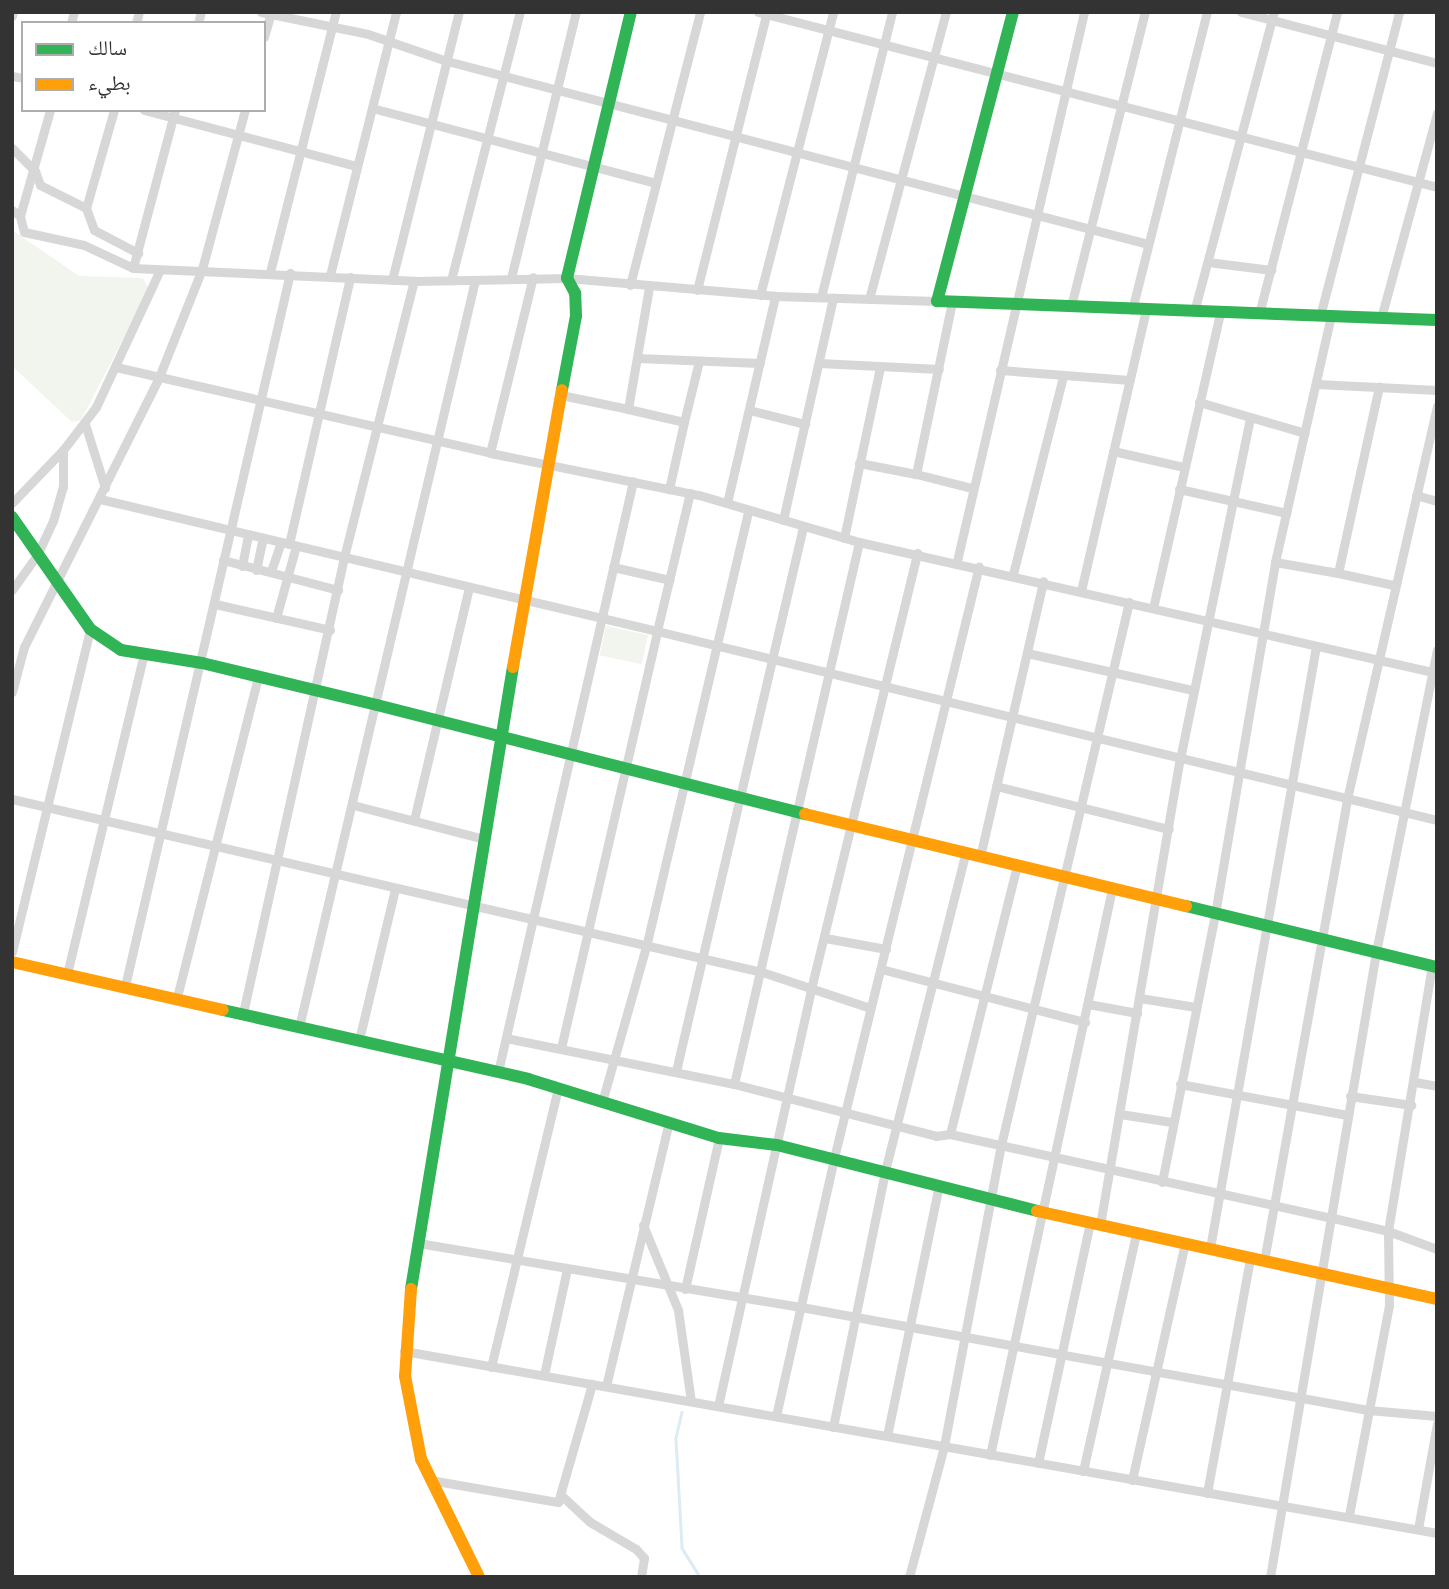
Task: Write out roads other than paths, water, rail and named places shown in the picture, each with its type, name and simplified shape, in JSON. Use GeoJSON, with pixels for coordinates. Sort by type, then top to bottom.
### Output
{"type":"FeatureCollection","features":[{"type":"Feature","properties":{"kind":"street"},"geometry":{"type":"LineString","coordinates":[[270,272],[336,12]]}},
{"type":"Feature","properties":{"kind":"street"},"geometry":{"type":"LineString","coordinates":[[330,275],[396,12]]}},
{"type":"Feature","properties":{"kind":"street"},"geometry":{"type":"LineString","coordinates":[[392,280],[459,12]]}},
{"type":"Feature","properties":{"kind":"street"},"geometry":{"type":"LineString","coordinates":[[451,280],[520,12]]}},
{"type":"Feature","properties":{"kind":"street"},"geometry":{"type":"LineString","coordinates":[[511,278],[576,12]]}},
{"type":"Feature","properties":{"kind":"street"},"geometry":{"type":"LineString","coordinates":[[479,1577],[428,1479],[416,1441],[404,1352],[418,1243],[484,839],[504,736],[547,464],[576,316],[575,293],[567,278],[607,101],[631,12]]}},
{"type":"Feature","properties":{"kind":"street"},"geometry":{"type":"LineString","coordinates":[[631,285],[700,12]]}},
{"type":"Feature","properties":{"kind":"street"},"geometry":{"type":"LineString","coordinates":[[760,295],[795,149],[833,12]]}},
{"type":"Feature","properties":{"kind":"street"},"geometry":{"type":"LineString","coordinates":[[821,297],[850,165],[892,12]]}},
{"type":"Feature","properties":{"kind":"street"},"geometry":{"type":"LineString","coordinates":[[869,299],[946,12]]}},
{"type":"Feature","properties":{"kind":"street"},"geometry":{"type":"LineString","coordinates":[[937,300],[1013,12]]}},
{"type":"Feature","properties":{"kind":"street"},"geometry":{"type":"LineString","coordinates":[[957,561],[1014,304],[1084,12]]}},
{"type":"Feature","properties":{"kind":"street"},"geometry":{"type":"LineString","coordinates":[[1070,306],[1087,229],[1145,12]]}},
{"type":"Feature","properties":{"kind":"street"},"geometry":{"type":"LineString","coordinates":[[1132,310],[1207,12]]}},
{"type":"Feature","properties":{"kind":"street"},"geometry":{"type":"LineString","coordinates":[[1241,12],[1273,16],[1331,35],[1437,63]]}},
{"type":"Feature","properties":{"kind":"street"},"geometry":{"type":"LineString","coordinates":[[1259,314],[1337,12]]}},
{"type":"Feature","properties":{"kind":"street"},"geometry":{"type":"LineString","coordinates":[[1162,1182],[1171,1122],[1214,914],[1275,562],[1317,384],[1326,316],[1359,166],[1399,12]]}},
{"type":"Feature","properties":{"kind":"street"},"geometry":{"type":"LineString","coordinates":[[267,13],[331,29],[368,34],[388,44],[447,61],[795,149],[1148,244]]}},
{"type":"Feature","properties":{"kind":"street"},"geometry":{"type":"LineString","coordinates":[[697,289],[764,13],[1241,140],[1359,166],[1437,187]]}},
{"type":"Feature","properties":{"kind":"street"},"geometry":{"type":"LineString","coordinates":[[1194,312],[1273,16]]}},
{"type":"Feature","properties":{"kind":"street"},"geometry":{"type":"LineString","coordinates":[[372,108],[655,183]]}},
{"type":"Feature","properties":{"kind":"street"},"geometry":{"type":"LineString","coordinates":[[50,112],[35,171],[16,213],[24,232],[84,245],[133,268],[159,272],[270,272],[414,281],[567,278],[775,296],[1437,320]]}},
{"type":"Feature","properties":{"kind":"street"},"geometry":{"type":"LineString","coordinates":[[113,112],[86,208],[94,230],[138,253]]}},
{"type":"Feature","properties":{"kind":"street"},"geometry":{"type":"LineString","coordinates":[[12,692],[24,647],[159,377],[202,270],[244,112]]}},
{"type":"Feature","properties":{"kind":"street"},"geometry":{"type":"LineString","coordinates":[[1381,318],[1437,113]]}},
{"type":"Feature","properties":{"kind":"street"},"geometry":{"type":"LineString","coordinates":[[133,268],[174,114],[238,135],[356,166]]}},
{"type":"Feature","properties":{"kind":"street"},"geometry":{"type":"LineString","coordinates":[[12,148],[35,171],[40,185],[86,208]]}},
{"type":"Feature","properties":{"kind":"street"},"geometry":{"type":"LineString","coordinates":[[1208,262],[1271,270]]}},
{"type":"Feature","properties":{"kind":"street"},"geometry":{"type":"LineString","coordinates":[[12,503],[85,424],[116,367],[159,272]]}},
{"type":"Feature","properties":{"kind":"street"},"geometry":{"type":"LineString","coordinates":[[125,986],[202,663],[223,561],[264,401],[290,273]]}},
{"type":"Feature","properties":{"kind":"street"},"geometry":{"type":"LineString","coordinates":[[276,618],[288,576],[289,544],[350,277]]}},
{"type":"Feature","properties":{"kind":"street"},"geometry":{"type":"LineString","coordinates":[[490,453],[533,277]]}},
{"type":"Feature","properties":{"kind":"street"},"geometry":{"type":"LineString","coordinates":[[243,1013],[345,557],[414,281]]}},
{"type":"Feature","properties":{"kind":"street"},"geometry":{"type":"LineString","coordinates":[[299,1027],[475,281]]}},
{"type":"Feature","properties":{"kind":"street"},"geometry":{"type":"LineString","coordinates":[[628,409],[649,287]]}},
{"type":"Feature","properties":{"kind":"street"},"geometry":{"type":"LineString","coordinates":[[727,503],[775,296]]}},
{"type":"Feature","properties":{"kind":"street"},"geometry":{"type":"LineString","coordinates":[[783,520],[834,298]]}},
{"type":"Feature","properties":{"kind":"street"},"geometry":{"type":"LineString","coordinates":[[916,474],[952,302]]}},
{"type":"Feature","properties":{"kind":"street"},"geometry":{"type":"LineString","coordinates":[[1080,591],[1146,310]]}},
{"type":"Feature","properties":{"kind":"street"},"geometry":{"type":"LineString","coordinates":[[1153,608],[1220,312]]}},
{"type":"Feature","properties":{"kind":"street"},"geometry":{"type":"LineString","coordinates":[[637,358],[760,363]]}},
{"type":"Feature","properties":{"kind":"street"},"geometry":{"type":"LineString","coordinates":[[669,489],[699,360]]}},
{"type":"Feature","properties":{"kind":"street"},"geometry":{"type":"LineString","coordinates":[[819,363],[939,369]]}},
{"type":"Feature","properties":{"kind":"street"},"geometry":{"type":"LineString","coordinates":[[116,367],[377,429],[690,493],[859,542],[979,566],[1434,673]]}},
{"type":"Feature","properties":{"kind":"street"},"geometry":{"type":"LineString","coordinates":[[844,538],[880,367]]}},
{"type":"Feature","properties":{"kind":"street"},"geometry":{"type":"LineString","coordinates":[[999,370],[1130,380]]}},
{"type":"Feature","properties":{"kind":"street"},"geometry":{"type":"LineString","coordinates":[[1013,574],[1063,376]]}},
{"type":"Feature","properties":{"kind":"street"},"geometry":{"type":"LineString","coordinates":[[1317,384],[1437,390]]}},
{"type":"Feature","properties":{"kind":"street"},"geometry":{"type":"LineString","coordinates":[[1338,573],[1379,386]]}},
{"type":"Feature","properties":{"kind":"street"},"geometry":{"type":"LineString","coordinates":[[561,395],[684,422]]}},
{"type":"Feature","properties":{"kind":"street"},"geometry":{"type":"LineString","coordinates":[[1199,402],[1305,433]]}},
{"type":"Feature","properties":{"kind":"street"},"geometry":{"type":"LineString","coordinates":[[1264,1261],[1347,799],[1376,659],[1437,406]]}},
{"type":"Feature","properties":{"kind":"street"},"geometry":{"type":"LineString","coordinates":[[749,410],[805,424]]}},
{"type":"Feature","properties":{"kind":"street"},"geometry":{"type":"LineString","coordinates":[[1038,1463],[1060,1354],[1111,1171],[1159,901],[1180,759],[1206,621],[1250,417]]}},
{"type":"Feature","properties":{"kind":"street"},"geometry":{"type":"LineString","coordinates":[[85,424],[105,488]]}},
{"type":"Feature","properties":{"kind":"street"},"geometry":{"type":"LineString","coordinates":[[12,589],[37,555],[63,487],[63,450]]}},
{"type":"Feature","properties":{"kind":"street"},"geometry":{"type":"LineString","coordinates":[[1113,452],[1184,467]]}},
{"type":"Feature","properties":{"kind":"street"},"geometry":{"type":"LineString","coordinates":[[859,463],[972,488]]}},
{"type":"Feature","properties":{"kind":"street"},"geometry":{"type":"LineString","coordinates":[[498,1072],[633,481]]}},
{"type":"Feature","properties":{"kind":"street"},"geometry":{"type":"LineString","coordinates":[[1179,489],[1286,513]]}},
{"type":"Feature","properties":{"kind":"street"},"geometry":{"type":"LineString","coordinates":[[561,1048],[591,933],[690,493]]}},
{"type":"Feature","properties":{"kind":"street"},"geometry":{"type":"LineString","coordinates":[[1416,495],[1437,501]]}},
{"type":"Feature","properties":{"kind":"street"},"geometry":{"type":"LineString","coordinates":[[100,499],[1437,820]]}},
{"type":"Feature","properties":{"kind":"street"},"geometry":{"type":"LineString","coordinates":[[602,1102],[646,947],[748,511]]}},
{"type":"Feature","properties":{"kind":"street"},"geometry":{"type":"LineString","coordinates":[[12,517],[90,629],[111,647],[143,657],[202,663],[315,690],[504,736],[569,757],[1435,967],[1388,1231],[1391,1289],[1349,1515]]}},
{"type":"Feature","properties":{"kind":"street"},"geometry":{"type":"LineString","coordinates":[[676,1071],[803,527]]}},
{"type":"Feature","properties":{"kind":"street"},"geometry":{"type":"LineString","coordinates":[[242,566],[248,535]]}},
{"type":"Feature","properties":{"kind":"street"},"geometry":{"type":"LineString","coordinates":[[256,570],[263,538]]}},
{"type":"Feature","properties":{"kind":"street"},"geometry":{"type":"LineString","coordinates":[[734,1084],[762,972],[859,542]]}},
{"type":"Feature","properties":{"kind":"street"},"geometry":{"type":"LineString","coordinates":[[271,571],[289,544]]}},
{"type":"Feature","properties":{"kind":"street"},"geometry":{"type":"LineString","coordinates":[[718,1406],[811,989],[917,553]]}},
{"type":"Feature","properties":{"kind":"street"},"geometry":{"type":"LineString","coordinates":[[223,561],[338,590]]}},
{"type":"Feature","properties":{"kind":"street"},"geometry":{"type":"LineString","coordinates":[[1275,562],[1393,585]]}},
{"type":"Feature","properties":{"kind":"street"},"geometry":{"type":"LineString","coordinates":[[776,1416],[834,1158],[979,566]]}},
{"type":"Feature","properties":{"kind":"street"},"geometry":{"type":"LineString","coordinates":[[613,567],[670,580]]}},
{"type":"Feature","properties":{"kind":"street"},"geometry":{"type":"LineString","coordinates":[[980,858],[1044,581]]}},
{"type":"Feature","properties":{"kind":"street"},"geometry":{"type":"LineString","coordinates":[[414,820],[468,588]]}},
{"type":"Feature","properties":{"kind":"street"},"geometry":{"type":"LineString","coordinates":[[909,1577],[944,1447],[1001,1146],[1129,602]]}},
{"type":"Feature","properties":{"kind":"street"},"geometry":{"type":"LineString","coordinates":[[215,604],[330,630]]}},
{"type":"Feature","properties":{"kind":"street"},"geometry":{"type":"LineString","coordinates":[[12,952],[90,629]]}},
{"type":"Feature","properties":{"kind":"street"},"geometry":{"type":"LineString","coordinates":[[1210,1248],[1316,646]]}},
{"type":"Feature","properties":{"kind":"street"},"geometry":{"type":"LineString","coordinates":[[1270,1577],[1350,1096],[1437,650]]}},
{"type":"Feature","properties":{"kind":"street"},"geometry":{"type":"LineString","coordinates":[[1027,653],[1193,690]]}},
{"type":"Feature","properties":{"kind":"street"},"geometry":{"type":"LineString","coordinates":[[67,974],[143,657]]}},
{"type":"Feature","properties":{"kind":"street"},"geometry":{"type":"LineString","coordinates":[[177,997],[218,846],[258,677]]}},
{"type":"Feature","properties":{"kind":"street"},"geometry":{"type":"LineString","coordinates":[[996,786],[1169,829]]}},
{"type":"Feature","properties":{"kind":"street"},"geometry":{"type":"LineString","coordinates":[[12,799],[395,889],[475,903],[646,947],[762,972],[870,1008]]}},
{"type":"Feature","properties":{"kind":"street"},"geometry":{"type":"LineString","coordinates":[[353,805],[484,839]]}},
{"type":"Feature","properties":{"kind":"street"},"geometry":{"type":"LineString","coordinates":[[833,1427],[885,1171],[965,854]]}},
{"type":"Feature","properties":{"kind":"street"},"geometry":{"type":"LineString","coordinates":[[950,1134],[1017,866]]}},
{"type":"Feature","properties":{"kind":"street"},"geometry":{"type":"LineString","coordinates":[[359,1040],[395,889]]}},
{"type":"Feature","properties":{"kind":"street"},"geometry":{"type":"LineString","coordinates":[[990,1455],[1112,889]]}},
{"type":"Feature","properties":{"kind":"street"},"geometry":{"type":"LineString","coordinates":[[825,938],[886,949]]}},
{"type":"Feature","properties":{"kind":"street"},"geometry":{"type":"LineString","coordinates":[[12,962],[177,997],[498,1072],[558,1088],[668,1125],[719,1138],[777,1145],[885,1171],[938,1189],[1437,1299]]}},
{"type":"Feature","properties":{"kind":"street"},"geometry":{"type":"LineString","coordinates":[[881,969],[1032,1011],[1084,1022]]}},
{"type":"Feature","properties":{"kind":"street"},"geometry":{"type":"LineString","coordinates":[[1140,998],[1195,1007]]}},
{"type":"Feature","properties":{"kind":"street"},"geometry":{"type":"LineString","coordinates":[[1088,1004],[1137,1013]]}},
{"type":"Feature","properties":{"kind":"street"},"geometry":{"type":"LineString","coordinates":[[506,1038],[734,1084],[936,1136],[950,1134],[1329,1217],[1388,1231],[1437,1249]]}},
{"type":"Feature","properties":{"kind":"street"},"geometry":{"type":"LineString","coordinates":[[1415,1082],[1437,1086]]}},
{"type":"Feature","properties":{"kind":"street"},"geometry":{"type":"LineString","coordinates":[[1180,1084],[1347,1115]]}},
{"type":"Feature","properties":{"kind":"street"},"geometry":{"type":"LineString","coordinates":[[491,1367],[519,1261],[543,1138],[558,1088]]}},
{"type":"Feature","properties":{"kind":"street"},"geometry":{"type":"LineString","coordinates":[[1350,1096],[1411,1105]]}},
{"type":"Feature","properties":{"kind":"street"},"geometry":{"type":"LineString","coordinates":[[1120,1114],[1171,1122]]}},
{"type":"Feature","properties":{"kind":"street"},"geometry":{"type":"LineString","coordinates":[[606,1386],[629,1280],[668,1125]]}},
{"type":"Feature","properties":{"kind":"street"},"geometry":{"type":"LineString","coordinates":[[685,1289],[719,1138]]}},
{"type":"Feature","properties":{"kind":"street"},"geometry":{"type":"LineString","coordinates":[[887,1436],[938,1189]]}},
{"type":"Feature","properties":{"kind":"street"},"geometry":{"type":"LineString","coordinates":[[643,1225],[671,1287],[684,1334],[691,1401]]}},
{"type":"Feature","properties":{"kind":"street"},"geometry":{"type":"LineString","coordinates":[[1083,1471],[1105,1362],[1136,1233]]}},
{"type":"Feature","properties":{"kind":"street"},"geometry":{"type":"LineString","coordinates":[[418,1243],[742,1300],[801,1307],[855,1319],[1368,1410],[1437,1416]]}},
{"type":"Feature","properties":{"kind":"street"},"geometry":{"type":"LineString","coordinates":[[1132,1480],[1153,1370],[1185,1243]]}},
{"type":"Feature","properties":{"kind":"street"},"geometry":{"type":"LineString","coordinates":[[1207,1493],[1224,1384],[1250,1258]]}},
{"type":"Feature","properties":{"kind":"street"},"geometry":{"type":"LineString","coordinates":[[544,1375],[567,1269]]}},
{"type":"Feature","properties":{"kind":"street"},"geometry":{"type":"LineString","coordinates":[[404,1352],[1281,1507],[1349,1515],[1437,1533]]}},
{"type":"Feature","properties":{"kind":"street"},"geometry":{"type":"LineString","coordinates":[[428,1479],[550,1503],[562,1496],[592,1384]]}},
{"type":"Feature","properties":{"kind":"street"},"geometry":{"type":"LineString","coordinates":[[1418,1529],[1433,1471],[1437,1423]]}},
{"type":"Feature","properties":{"kind":"street"},"geometry":{"type":"LineString","coordinates":[[562,1496],[590,1522],[636,1549],[643,1558],[641,1577]]}},
{"type":"Feature","properties":{"kind":"waterway"},"geometry":{"type":"LineString","coordinates":[[682,1412],[676,1439],[682,1548],[700,1577]]}}]}
